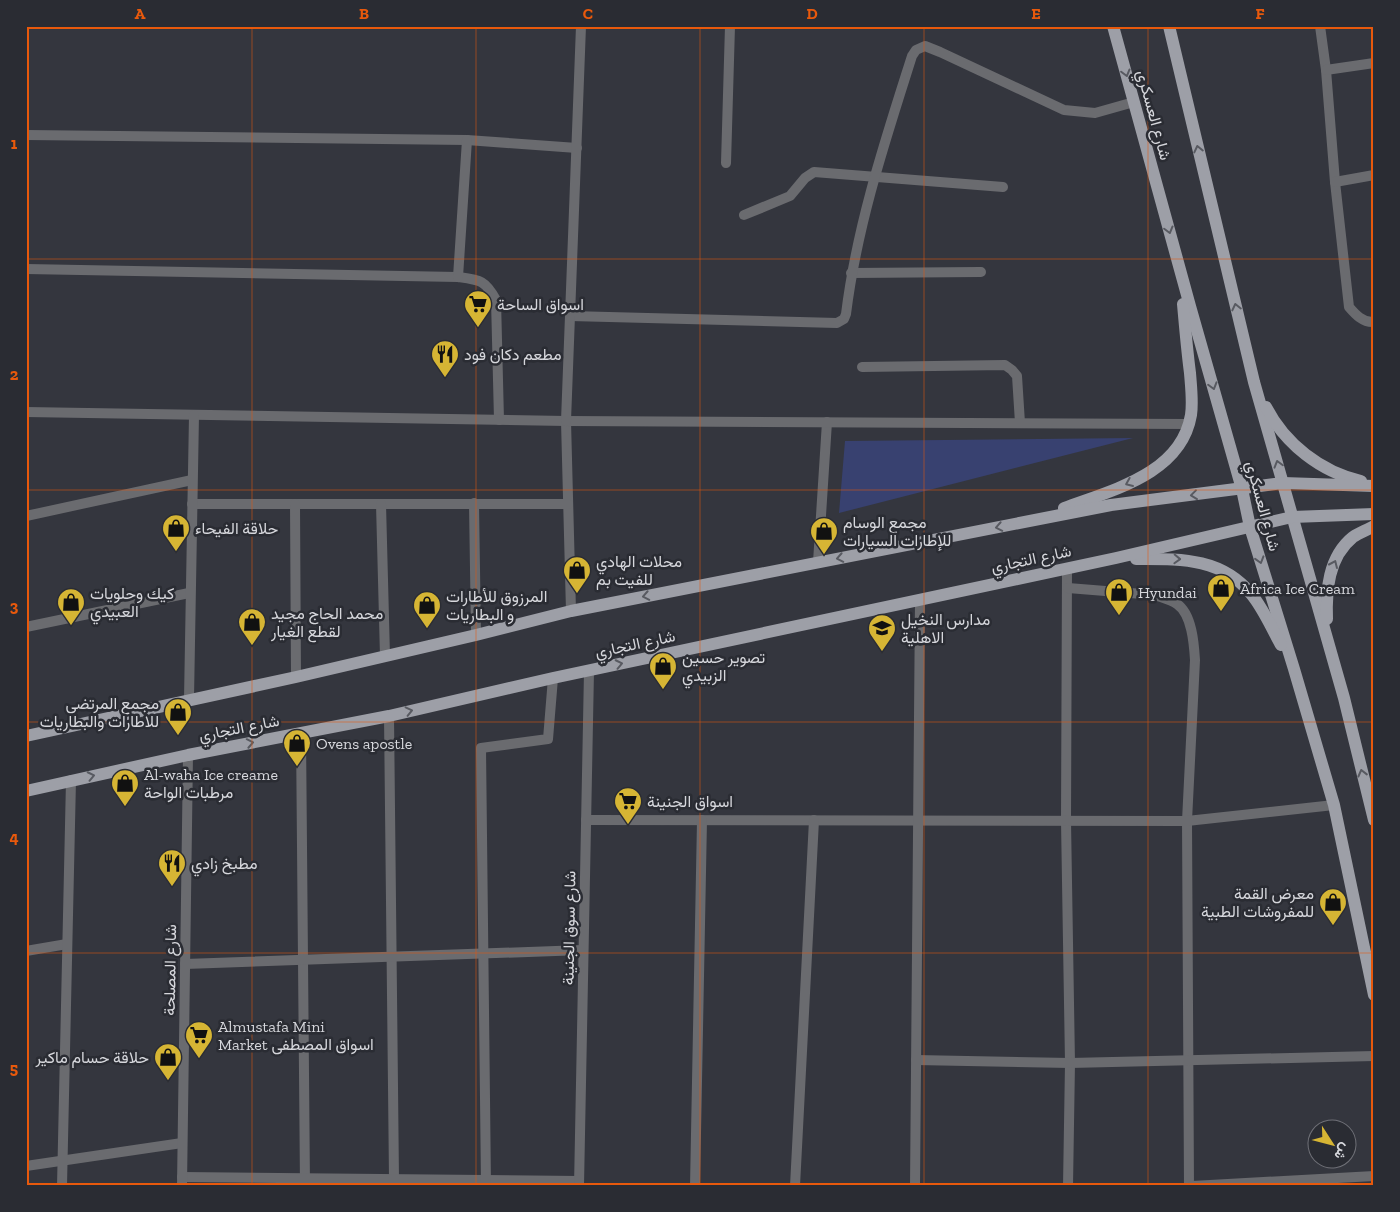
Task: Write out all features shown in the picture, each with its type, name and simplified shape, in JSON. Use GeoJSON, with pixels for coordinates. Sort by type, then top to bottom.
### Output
{"type":"FeatureCollection","features":[{"type":"Feature","properties":{"kind":"main road","name":"شارع العسكري"},"geometry":{"type":"LineString","coordinates":[[1113,26],[1242,489],[1250,527],[1334,806],[1374,995]]}},
{"type":"Feature","properties":{"kind":"main road","name":"شارع العسكري"},"geometry":{"type":"LineString","coordinates":[[1169,26],[1254,382],[1344,698],[1374,820]]}},
{"type":"Feature","properties":{"kind":"main road"},"geometry":{"type":"LineString","coordinates":[[1030,521],[1145,476],[1181,444],[1192,413],[1180,271]]}},
{"type":"Feature","properties":{"kind":"main road"},"geometry":{"type":"LineString","coordinates":[[1254,382],[1270,416],[1284,434],[1305,455],[1338,473],[1374,485]]}},
{"type":"Feature","properties":{"kind":"main road"},"geometry":{"type":"LineString","coordinates":[[26,736],[188,699],[296,677],[571,611],[1111,505],[1283,483],[1374,485]]}},
{"type":"Feature","properties":{"kind":"main road","name":"شارع التجاري"},"geometry":{"type":"LineString","coordinates":[[26,790],[188,755],[389,716],[589,670],[1111,559],[1292,517],[1374,514]]}},
{"type":"Feature","properties":{"kind":"main road"},"geometry":{"type":"LineString","coordinates":[[1344,698],[1327,626],[1326,598],[1331,570],[1339,554],[1353,538],[1374,526]]}},
{"type":"Feature","properties":{"kind":"main road"},"geometry":{"type":"LineString","coordinates":[[1111,559],[1188,560],[1207,564],[1226,573],[1244,586],[1252,595],[1294,669]]}},
{"type":"Feature","properties":{"kind":"street"},"geometry":{"type":"LineString","coordinates":[[571,611],[566,421],[581,26]]}},
{"type":"Feature","properties":{"kind":"street"},"geometry":{"type":"LineString","coordinates":[[726,163],[730,26]]}},
{"type":"Feature","properties":{"kind":"street"},"geometry":{"type":"LineString","coordinates":[[1320,26],[1326,70],[1348,307],[1358,317],[1374,322]]}},
{"type":"Feature","properties":{"kind":"street"},"geometry":{"type":"LineString","coordinates":[[570,316],[837,323],[844,319],[851,272],[873,176],[912,56],[916,50],[925,46],[1064,110],[1096,113],[1134,102]]}},
{"type":"Feature","properties":{"kind":"street"},"geometry":{"type":"LineString","coordinates":[[1326,70],[1374,63]]}},
{"type":"Feature","properties":{"kind":"street"},"geometry":{"type":"LineString","coordinates":[[26,135],[467,140],[577,148]]}},
{"type":"Feature","properties":{"kind":"street"},"geometry":{"type":"LineString","coordinates":[[458,277],[467,140]]}},
{"type":"Feature","properties":{"kind":"street"},"geometry":{"type":"LineString","coordinates":[[744,215],[790,196],[804,178],[814,172],[1003,187]]}},
{"type":"Feature","properties":{"kind":"street"},"geometry":{"type":"LineString","coordinates":[[1335,182],[1374,175]]}},
{"type":"Feature","properties":{"kind":"street"},"geometry":{"type":"LineString","coordinates":[[26,268],[458,277],[480,280],[492,291],[496,300],[499,420]]}},
{"type":"Feature","properties":{"kind":"street"},"geometry":{"type":"LineString","coordinates":[[851,272],[981,272]]}},
{"type":"Feature","properties":{"kind":"street"},"geometry":{"type":"LineString","coordinates":[[862,367],[1005,365],[1017,376],[1020,423]]}},
{"type":"Feature","properties":{"kind":"street"},"geometry":{"type":"LineString","coordinates":[[26,412],[566,421],[1189,424]]}},
{"type":"Feature","properties":{"kind":"street"},"geometry":{"type":"LineString","coordinates":[[188,699],[194,415]]}},
{"type":"Feature","properties":{"kind":"street"},"geometry":{"type":"LineString","coordinates":[[818,562],[827,422]]}},
{"type":"Feature","properties":{"kind":"street"},"geometry":{"type":"LineString","coordinates":[[26,516],[192,480]]}},
{"type":"Feature","properties":{"kind":"street"},"geometry":{"type":"LineString","coordinates":[[474,503],[476,635]]}},
{"type":"Feature","properties":{"kind":"street"},"geometry":{"type":"LineString","coordinates":[[192,504],[568,504]]}},
{"type":"Feature","properties":{"kind":"street"},"geometry":{"type":"LineString","coordinates":[[295,504],[296,677]]}},
{"type":"Feature","properties":{"kind":"street"},"geometry":{"type":"LineString","coordinates":[[382,504],[385,656]]}},
{"type":"Feature","properties":{"kind":"street"},"geometry":{"type":"LineString","coordinates":[[1067,568],[1066,821],[1070,1063],[1068,1186]]}},
{"type":"Feature","properties":{"kind":"street"},"geometry":{"type":"LineString","coordinates":[[1068,588],[1155,595],[1180,605],[1189,622],[1194,641],[1195,660],[1187,821],[1190,1186],[1374,1176]]}},
{"type":"Feature","properties":{"kind":"street"},"geometry":{"type":"LineString","coordinates":[[26,626],[190,593]]}},
{"type":"Feature","properties":{"kind":"street"},"geometry":{"type":"LineString","coordinates":[[915,1186],[920,600]]}},
{"type":"Feature","properties":{"kind":"street","name":"شارع سوق الجنينة"},"geometry":{"type":"LineString","coordinates":[[579,1183],[589,670]]}},
{"type":"Feature","properties":{"kind":"street"},"geometry":{"type":"LineString","coordinates":[[486,1183],[481,748],[548,740],[554,678]]}},
{"type":"Feature","properties":{"kind":"street"},"geometry":{"type":"LineString","coordinates":[[389,716],[394,1179]]}},
{"type":"Feature","properties":{"kind":"street"},"geometry":{"type":"LineString","coordinates":[[301,733],[305,1182]]}},
{"type":"Feature","properties":{"kind":"street","name":"شارع المصلحة"},"geometry":{"type":"LineString","coordinates":[[182,1182],[188,755]]}},
{"type":"Feature","properties":{"kind":"street"},"geometry":{"type":"LineString","coordinates":[[62,1186],[71,780]]}},
{"type":"Feature","properties":{"kind":"street"},"geometry":{"type":"LineString","coordinates":[[586,820],[1187,821],[1334,806]]}},
{"type":"Feature","properties":{"kind":"street"},"geometry":{"type":"LineString","coordinates":[[695,1186],[702,820]]}},
{"type":"Feature","properties":{"kind":"street"},"geometry":{"type":"LineString","coordinates":[[795,1186],[814,820]]}},
{"type":"Feature","properties":{"kind":"street"},"geometry":{"type":"LineString","coordinates":[[26,951],[67,944]]}},
{"type":"Feature","properties":{"kind":"street"},"geometry":{"type":"LineString","coordinates":[[185,964],[303,958],[583,950]]}},
{"type":"Feature","properties":{"kind":"street"},"geometry":{"type":"LineString","coordinates":[[916,1060],[1070,1063],[1374,1056]]}},
{"type":"Feature","properties":{"kind":"street"},"geometry":{"type":"LineString","coordinates":[[26,1166],[182,1143]]}},
{"type":"Feature","properties":{"kind":"street"},"geometry":{"type":"LineString","coordinates":[[182,1182],[305,1182],[394,1179],[486,1183],[579,1183]]}},
{"type":"Feature","properties":{"kind":"shaded area"},"geometry":{"type":"Polygon","coordinates":[[[1133,438],[839,513],[845,441],[1133,438]]]}},
{"type":"Feature","properties":{"kind":"place","name":"اسواق الساحة"},"geometry":{"type":"Point","coordinates":[478,328]}},
{"type":"Feature","properties":{"kind":"place","name":"مطعم دكان فود"},"geometry":{"type":"Point","coordinates":[445,378]}},
{"type":"Feature","properties":{"kind":"place","name":"حلاقة الفيحاء"},"geometry":{"type":"Point","coordinates":[176,552]}},
{"type":"Feature","properties":{"kind":"place","name":"مجمع الوسام للإطارات السيارات"},"geometry":{"type":"Point","coordinates":[824,555]}},
{"type":"Feature","properties":{"kind":"place","name":"محلات الهادي للفيت بم"},"geometry":{"type":"Point","coordinates":[577,594]}},
{"type":"Feature","properties":{"kind":"place","name":"Africa Ice Cream"},"geometry":{"type":"Point","coordinates":[1221,612]}},
{"type":"Feature","properties":{"kind":"place","name":"Hyundai"},"geometry":{"type":"Point","coordinates":[1119,616]}},
{"type":"Feature","properties":{"kind":"place","name":"كيك وحلويات العبيدي"},"geometry":{"type":"Point","coordinates":[71,626]}},
{"type":"Feature","properties":{"kind":"place","name":"المرزوق للأطارات و البطاريات"},"geometry":{"type":"Point","coordinates":[427,629]}},
{"type":"Feature","properties":{"kind":"place","name":"محمد الحاج مجيد لقطع الغيار"},"geometry":{"type":"Point","coordinates":[252,646]}},
{"type":"Feature","properties":{"kind":"place","name":"مدارس النخيل الاهلية"},"geometry":{"type":"Point","coordinates":[882,652]}},
{"type":"Feature","properties":{"kind":"place","name":"تصوير حسين الزبيدي"},"geometry":{"type":"Point","coordinates":[663,690]}},
{"type":"Feature","properties":{"kind":"place","name":"مجمع المرتضى للاطارات والبطاريات"},"geometry":{"type":"Point","coordinates":[178,736]}},
{"type":"Feature","properties":{"kind":"place","name":"Ovens apostle"},"geometry":{"type":"Point","coordinates":[297,767]}},
{"type":"Feature","properties":{"kind":"place","name":"Al-waha Ice creame مرطبات الواحة"},"geometry":{"type":"Point","coordinates":[125,807]}},
{"type":"Feature","properties":{"kind":"place","name":"اسواق الجنينة"},"geometry":{"type":"Point","coordinates":[628,825]}},
{"type":"Feature","properties":{"kind":"place","name":"مطبخ زادي"},"geometry":{"type":"Point","coordinates":[172,887]}},
{"type":"Feature","properties":{"kind":"place","name":"معرض القمة للمفروشات الطبية"},"geometry":{"type":"Point","coordinates":[1333,926]}},
{"type":"Feature","properties":{"kind":"place","name":"Almustafa Mini Market اسواق المصطفى"},"geometry":{"type":"Point","coordinates":[199,1059]}},
{"type":"Feature","properties":{"kind":"place","name":"حلاقة حسام ماكير"},"geometry":{"type":"Point","coordinates":[168,1081]}}]}
